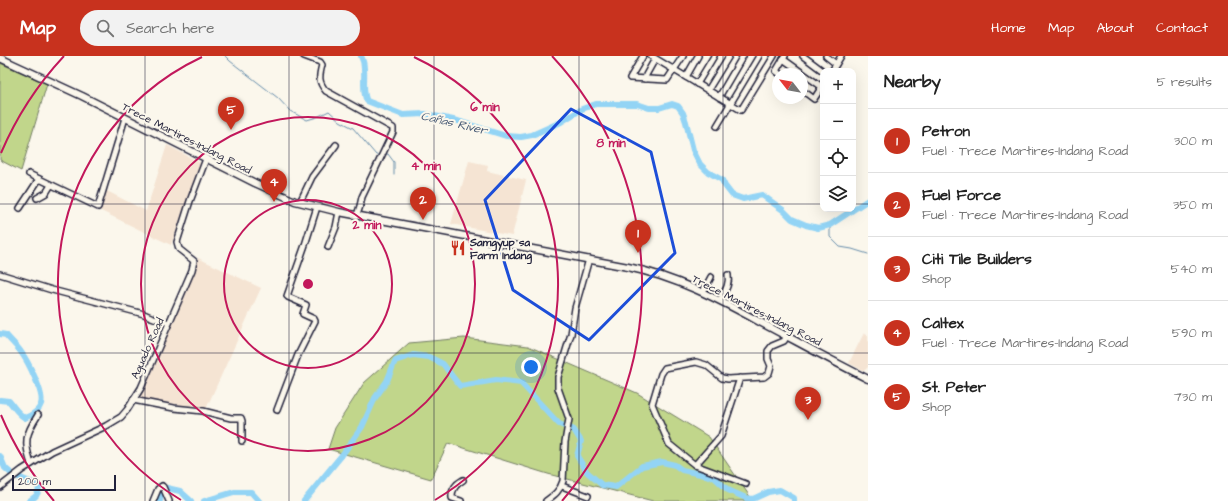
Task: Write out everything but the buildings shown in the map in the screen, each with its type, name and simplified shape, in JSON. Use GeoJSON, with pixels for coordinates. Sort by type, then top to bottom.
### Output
{"type":"FeatureCollection","features":[{"type":"Feature","properties":{"kind":"main road","name":"Trece Martires-Indang Road"},"geometry":{"type":"LineString","coordinates":[[0,58],[82,96],[275,193],[317,207],[340,212],[655,273],[720,300],[868,379]]}},
{"type":"Feature","properties":{"kind":"street"},"geometry":{"type":"LineString","coordinates":[[304,56],[320,62],[322,65],[319,75],[320,85],[326,91],[393,128],[393,132],[362,197],[357,215]]}},
{"type":"Feature","properties":{"kind":"street"},"geometry":{"type":"LineString","coordinates":[[642,56],[630,78],[667,80],[680,57]]}},
{"type":"Feature","properties":{"kind":"street"},"geometry":{"type":"LineString","coordinates":[[686,77],[698,56]]}},
{"type":"Feature","properties":{"kind":"street"},"geometry":{"type":"LineString","coordinates":[[697,84],[714,56]]}},
{"type":"Feature","properties":{"kind":"street"},"geometry":{"type":"LineString","coordinates":[[708,90],[729,56]]}},
{"type":"Feature","properties":{"kind":"street"},"geometry":{"type":"LineString","coordinates":[[719,97],[743,56]]}},
{"type":"Feature","properties":{"kind":"street"},"geometry":{"type":"LineString","coordinates":[[717,126],[759,56]]}},
{"type":"Feature","properties":{"kind":"street"},"geometry":{"type":"LineString","coordinates":[[645,79],[653,57],[741,110],[774,56]]}},
{"type":"Feature","properties":{"kind":"street"},"geometry":{"type":"LineString","coordinates":[[803,56],[820,69]]}},
{"type":"Feature","properties":{"kind":"street"},"geometry":{"type":"LineString","coordinates":[[826,56],[836,64]]}},
{"type":"Feature","properties":{"kind":"street"},"geometry":{"type":"LineString","coordinates":[[834,68],[841,56]]}},
{"type":"Feature","properties":{"kind":"street"},"geometry":{"type":"LineString","coordinates":[[780,68],[784,58],[820,85]]}},
{"type":"Feature","properties":{"kind":"street"},"geometry":{"type":"LineString","coordinates":[[808,94],[814,99],[820,89]]}},
{"type":"Feature","properties":{"kind":"street"},"geometry":{"type":"LineString","coordinates":[[29,174],[98,207],[125,118]]}},
{"type":"Feature","properties":{"kind":"street"},"geometry":{"type":"LineString","coordinates":[[300,202],[312,177],[336,144]]}},
{"type":"Feature","properties":{"kind":"street","name":"Aguado Road"},"geometry":{"type":"LineString","coordinates":[[0,487],[3,482],[52,451],[114,422],[127,410],[140,388],[194,264],[192,258],[179,249],[177,242],[190,200],[206,159]]}},
{"type":"Feature","properties":{"kind":"street"},"geometry":{"type":"LineString","coordinates":[[20,208],[39,179]]}},
{"type":"Feature","properties":{"kind":"street"},"geometry":{"type":"LineString","coordinates":[[37,198],[46,193],[51,184]]}},
{"type":"Feature","properties":{"kind":"street"},"geometry":{"type":"LineString","coordinates":[[277,410],[298,355],[315,321],[314,319],[303,314],[306,305],[287,296],[317,207]]}},
{"type":"Feature","properties":{"kind":"street"},"geometry":{"type":"LineString","coordinates":[[328,247],[340,212]]}},
{"type":"Feature","properties":{"kind":"street"},"geometry":{"type":"LineString","coordinates":[[546,501],[557,493],[562,486],[564,476],[565,442],[569,419],[558,388],[558,377],[571,334],[575,308],[589,260]]}},
{"type":"Feature","properties":{"kind":"street"},"geometry":{"type":"LineString","coordinates":[[0,274],[52,290],[144,314],[169,323]]}},
{"type":"Feature","properties":{"kind":"street"},"geometry":{"type":"LineString","coordinates":[[720,300],[729,280],[728,275]]}},
{"type":"Feature","properties":{"kind":"street"},"geometry":{"type":"LineString","coordinates":[[703,292],[711,278]]}},
{"type":"Feature","properties":{"kind":"street"},"geometry":{"type":"LineString","coordinates":[[746,484],[695,465],[669,444],[652,404],[661,374],[665,368],[696,362],[706,364],[722,378],[764,377],[769,373],[771,366],[768,359],[768,351],[772,346],[784,341],[787,336]]}},
{"type":"Feature","properties":{"kind":"street"},"geometry":{"type":"LineString","coordinates":[[695,465],[721,436],[740,378]]}},
{"type":"Feature","properties":{"kind":"street"},"geometry":{"type":"LineString","coordinates":[[133,400],[174,408],[203,411],[231,418],[240,418],[242,421],[242,441]]}},
{"type":"Feature","properties":{"kind":"street"},"geometry":{"type":"LineString","coordinates":[[32,464],[27,451],[27,440],[29,430],[38,415]]}},
{"type":"Feature","properties":{"kind":"street"},"geometry":{"type":"LineString","coordinates":[[461,501],[452,498],[452,496],[456,485],[463,480]]}},
{"type":"Feature","properties":{"kind":"street"},"geometry":{"type":"LineString","coordinates":[[153,501],[158,489],[162,486],[164,487],[169,501]]}},
{"type":"Feature","properties":{"kind":"street"},"geometry":{"type":"LineString","coordinates":[[562,486],[588,496]]}},
{"type":"Feature","properties":{"kind":"highlighted area"},"geometry":{"type":"Polygon","coordinates":[[[571,109],[651,152],[675,253],[589,340],[513,290],[485,200],[571,109]]]}},
{"type":"Feature","properties":{"kind":"shaded area"},"geometry":{"type":"Polygon","coordinates":[[[167,145],[201,163],[171,245],[99,210],[105,190],[146,211],[167,145]]]}},
{"type":"Feature","properties":{"kind":"shaded area"},"geometry":{"type":"Polygon","coordinates":[[[469,161],[488,165],[487,171],[526,180],[512,236],[451,224],[469,161]]]}},
{"type":"Feature","properties":{"kind":"shaded area"},"geometry":{"type":"Polygon","coordinates":[[[198,258],[261,288],[206,409],[138,398],[169,331],[198,258]]]}},
{"type":"Feature","properties":{"kind":"shaded area"},"geometry":{"type":"Polygon","coordinates":[[[864,333],[868,336],[868,367],[864,371],[849,363],[864,333]]]}},
{"type":"Feature","properties":{"kind":"green space"},"geometry":{"type":"Polygon","coordinates":[[[0,63],[47,84],[21,171],[0,160],[0,63]]]}},
{"type":"Feature","properties":{"kind":"green space"},"geometry":{"type":"Polygon","coordinates":[[[464,338],[528,346],[637,393],[709,437],[753,501],[653,501],[548,474],[448,443],[431,479],[328,449],[335,428],[364,383],[409,343],[464,338]]]}},
{"type":"Feature","properties":{"kind":"waterway"},"geometry":{"type":"LineString","coordinates":[[225,56],[278,98],[290,111],[307,120],[329,111],[340,121],[353,128],[376,155],[380,155]]}},
{"type":"Feature","properties":{"kind":"waterway","name":"Cañas River"},"geometry":{"type":"LineString","coordinates":[[361,56],[364,65],[364,90],[367,101],[403,115],[425,114],[458,121],[506,136],[521,137],[532,135],[561,122],[582,109],[596,104],[637,104],[649,108],[659,108],[672,104],[678,106],[683,113],[693,150],[700,164],[708,172],[722,180],[732,195],[743,199],[762,195],[783,210],[792,219],[818,228],[830,225],[868,200]]}},
{"type":"Feature","properties":{"kind":"waterway"},"geometry":{"type":"LineString","coordinates":[[385,154],[388,154],[394,162],[394,175]]}},
{"type":"Feature","properties":{"kind":"waterway"},"geometry":{"type":"LineString","coordinates":[[830,225],[830,237],[840,247],[868,254]]}},
{"type":"Feature","properties":{"kind":"waterway"},"geometry":{"type":"LineString","coordinates":[[0,334],[6,335],[24,356],[35,377],[42,399],[37,411],[25,418],[9,401],[0,400]]}},
{"type":"Feature","properties":{"kind":"waterway"},"geometry":{"type":"LineString","coordinates":[[304,501],[342,455],[362,427],[375,398],[387,381],[395,361],[413,355],[429,357],[443,364],[460,386],[496,380],[521,383],[559,424],[564,426]]}},
{"type":"Feature","properties":{"kind":"waterway"},"geometry":{"type":"LineString","coordinates":[[570,428],[574,430],[581,441],[577,456],[587,472],[602,485],[616,487],[642,466],[662,462],[675,465],[682,470],[714,477],[728,490],[746,498],[753,499],[768,492],[780,490],[794,498],[794,501]]}},
{"type":"Feature","properties":{"kind":"waterway"},"geometry":{"type":"LineString","coordinates":[[0,456],[5,468],[12,474]]}},
{"type":"Feature","properties":{"kind":"waterway"},"geometry":{"type":"LineString","coordinates":[[18,477],[35,484],[39,488],[37,495],[29,501]]}},
{"type":"Feature","properties":{"kind":"waterway"},"geometry":{"type":"LineString","coordinates":[[167,488],[180,491],[191,501]]}},
{"type":"Feature","properties":{"kind":"waterway"},"geometry":{"type":"LineString","coordinates":[[204,501],[234,492],[251,492],[259,501]]}},
{"type":"Feature","properties":{"kind":"waterway"},"geometry":{"type":"LineString","coordinates":[[160,501],[163,493]]}},
{"type":"Feature","properties":{"kind":"place","name":"St. Peter"},"geometry":{"type":"Point","coordinates":[231,130]}},
{"type":"Feature","properties":{"kind":"place","name":"Caltex"},"geometry":{"type":"Point","coordinates":[274,202]}},
{"type":"Feature","properties":{"kind":"place","name":"Fuel Force"},"geometry":{"type":"Point","coordinates":[423,220]}},
{"type":"Feature","properties":{"kind":"place","name":"Samgyup sa Farm Indang"},"geometry":{"type":"Point","coordinates":[458,248]}},
{"type":"Feature","properties":{"kind":"place","name":"Petron"},"geometry":{"type":"Point","coordinates":[638,253]}},
{"type":"Feature","properties":{"kind":"place","name":"Citi Tile Builders"},"geometry":{"type":"Point","coordinates":[808,420]}}]}
